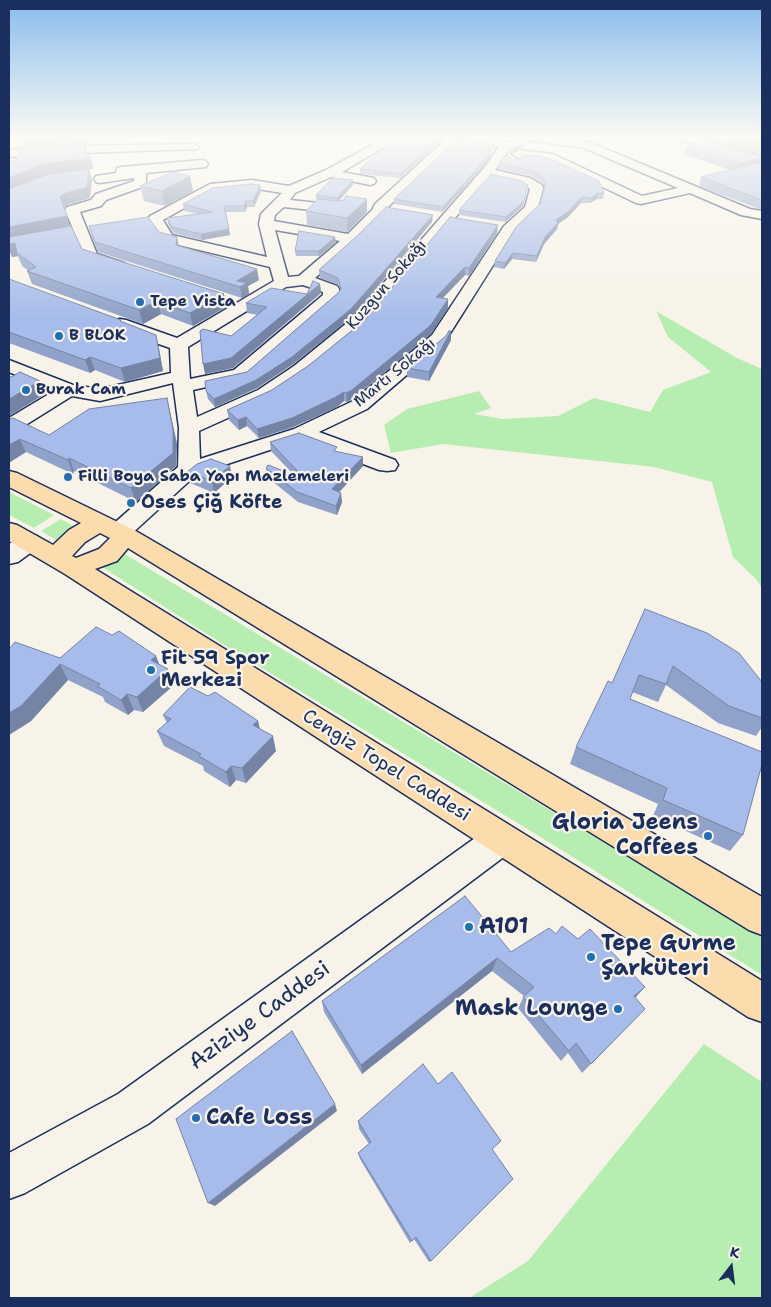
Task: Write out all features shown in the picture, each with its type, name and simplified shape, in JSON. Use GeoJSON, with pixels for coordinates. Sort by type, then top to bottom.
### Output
{"type":"FeatureCollection","features":[{"type":"Feature","properties":{"kind":"main road"},"geometry":{"type":"LineString","coordinates":[[9,478],[115,531],[761,911]]}},
{"type":"Feature","properties":{"kind":"main road"},"geometry":{"type":"LineString","coordinates":[[65,563],[108,555],[115,531]]}},
{"type":"Feature","properties":{"kind":"main road","name":"Cengiz Topel Caddesi"},"geometry":{"type":"LineString","coordinates":[[15,543],[65,563],[762,1003]]}},
{"type":"Feature","properties":{"kind":"street"},"geometry":{"type":"LineString","coordinates":[[136,222],[155,218],[194,197]]}},
{"type":"Feature","properties":{"kind":"street"},"geometry":{"type":"LineString","coordinates":[[282,283],[266,224],[268,214],[285,197]]}},
{"type":"Feature","properties":{"kind":"street"},"geometry":{"type":"LineString","coordinates":[[304,280],[378,212],[380,207],[390,197]]}},
{"type":"Feature","properties":{"kind":"street","name":"Kuzgun Sokağı"},"geometry":{"type":"LineString","coordinates":[[189,428],[265,394],[301,370],[359,322],[465,197]]}},
{"type":"Feature","properties":{"kind":"street","name":"Martı Sokağı"},"geometry":{"type":"LineString","coordinates":[[190,469],[301,433],[360,405],[438,339],[509,229],[532,208],[535,197]]}},
{"type":"Feature","properties":{"kind":"street"},"geometry":{"type":"LineString","coordinates":[[635,197],[641,200],[655,197]]}},
{"type":"Feature","properties":{"kind":"street"},"geometry":{"type":"LineString","coordinates":[[710,197],[746,212],[762,216]]}},
{"type":"Feature","properties":{"kind":"street"},"geometry":{"type":"LineString","coordinates":[[101,198],[96,203],[72,210],[91,257],[137,272]]}},
{"type":"Feature","properties":{"kind":"street"},"geometry":{"type":"LineString","coordinates":[[281,203],[338,209]]}},
{"type":"Feature","properties":{"kind":"street"},"geometry":{"type":"LineString","coordinates":[[380,207],[398,210]]}},
{"type":"Feature","properties":{"kind":"street"},"geometry":{"type":"LineString","coordinates":[[427,215],[464,221]]}},
{"type":"Feature","properties":{"kind":"street"},"geometry":{"type":"LineString","coordinates":[[155,218],[167,238],[277,264]]}},
{"type":"Feature","properties":{"kind":"street"},"geometry":{"type":"LineString","coordinates":[[266,224],[350,239]]}},
{"type":"Feature","properties":{"kind":"street"},"geometry":{"type":"LineString","coordinates":[[491,226],[509,229]]}},
{"type":"Feature","properties":{"kind":"street"},"geometry":{"type":"LineString","coordinates":[[63,235],[99,229]]}},
{"type":"Feature","properties":{"kind":"street"},"geometry":{"type":"LineString","coordinates":[[9,365],[69,390],[100,395],[182,381],[240,374],[331,296],[331,289],[304,280],[282,283],[179,346]]}},
{"type":"Feature","properties":{"kind":"street"},"geometry":{"type":"LineString","coordinates":[[223,299],[242,306]]}},
{"type":"Feature","properties":{"kind":"street"},"geometry":{"type":"LineString","coordinates":[[108,319],[179,346]]}},
{"type":"Feature","properties":{"kind":"street"},"geometry":{"type":"LineString","coordinates":[[115,531],[190,469],[189,428],[179,346]]}},
{"type":"Feature","properties":{"kind":"street"},"geometry":{"type":"LineString","coordinates":[[9,428],[69,390]]}},
{"type":"Feature","properties":{"kind":"street"},"geometry":{"type":"LineString","coordinates":[[301,433],[387,465]]}},
{"type":"Feature","properties":{"kind":"street","name":"Aziziye Caddesi"},"geometry":{"type":"LineString","coordinates":[[9,1177],[133,1109],[502,838]]}},
{"type":"Feature","properties":{"kind":"green space"},"geometry":{"type":"Polygon","coordinates":[[[656,311],[737,358],[762,369],[762,588],[756,579],[733,557],[712,482],[654,467],[443,444],[391,453],[384,425],[407,409],[479,391],[491,408],[474,414],[503,419],[558,416],[594,398],[650,412],[663,390],[711,372],[668,337],[656,311]]]}},
{"type":"Feature","properties":{"kind":"green space"},"geometry":{"type":"Polygon","coordinates":[[[9,492],[54,515],[34,528],[9,515],[9,492]]]}},
{"type":"Feature","properties":{"kind":"green space"},"geometry":{"type":"Polygon","coordinates":[[[61,519],[78,529],[59,542],[41,531],[61,519]]]}},
{"type":"Feature","properties":{"kind":"green space"},"geometry":{"type":"Polygon","coordinates":[[[123,553],[762,938],[762,975],[539,836],[229,648],[102,567],[123,553]]]}},
{"type":"Feature","properties":{"kind":"green space"},"geometry":{"type":"Polygon","coordinates":[[[704,1044],[762,1082],[762,1298],[469,1298],[528,1261],[704,1044]]]}},
{"type":"Feature","properties":{"kind":"building"},"geometry":{"type":"Polygon","coordinates":[[[9,197],[60,197],[67,216],[9,227],[9,197]]]}},
{"type":"Feature","properties":{"kind":"building"},"geometry":{"type":"Polygon","coordinates":[[[196,197],[255,197],[253,201],[246,201],[244,206],[224,206],[229,229],[201,234],[172,227],[167,218],[213,212],[183,204],[196,197]]]}},
{"type":"Feature","properties":{"kind":"building"},"geometry":{"type":"Polygon","coordinates":[[[346,197],[367,199],[347,218],[306,211],[318,199],[344,200],[346,197]]]}},
{"type":"Feature","properties":{"kind":"building"},"geometry":{"type":"Polygon","coordinates":[[[396,197],[452,197],[443,207],[394,199],[396,197]]]}},
{"type":"Feature","properties":{"kind":"building"},"geometry":{"type":"Polygon","coordinates":[[[471,197],[525,197],[524,201],[506,217],[459,210],[471,197]]]}},
{"type":"Feature","properties":{"kind":"building"},"geometry":{"type":"Polygon","coordinates":[[[542,197],[592,197],[582,197],[569,211],[556,220],[558,223],[545,237],[537,256],[513,253],[505,263],[495,261],[516,227],[540,204],[542,197]]]}},
{"type":"Feature","properties":{"kind":"building"},"geometry":{"type":"Polygon","coordinates":[[[386,207],[433,215],[351,309],[292,357],[256,380],[214,399],[206,391],[205,381],[247,372],[338,293],[341,289],[338,278],[319,270],[386,207]]]}},
{"type":"Feature","properties":{"kind":"building"},"geometry":{"type":"Polygon","coordinates":[[[148,217],[159,232],[177,237],[176,245],[257,269],[237,281],[247,283],[240,287],[95,242],[89,226],[148,217]]]}},
{"type":"Feature","properties":{"kind":"building"},"geometry":{"type":"Polygon","coordinates":[[[450,217],[498,225],[469,268],[465,267],[436,297],[448,299],[431,325],[352,390],[344,392],[292,418],[257,429],[246,417],[238,420],[227,410],[272,390],[308,366],[366,319],[450,217]]]}},
{"type":"Feature","properties":{"kind":"building"},"geometry":{"type":"Polygon","coordinates":[[[71,226],[82,249],[224,294],[190,313],[157,301],[139,310],[27,271],[36,267],[17,253],[15,243],[9,244],[9,237],[71,226]]]}},
{"type":"Feature","properties":{"kind":"building"},"geometry":{"type":"Polygon","coordinates":[[[299,231],[335,237],[319,251],[295,251],[299,231]]]}},
{"type":"Feature","properties":{"kind":"building"},"geometry":{"type":"Polygon","coordinates":[[[9,279],[121,320],[156,335],[160,358],[121,368],[90,357],[85,360],[9,332],[9,279]]]}},
{"type":"Feature","properties":{"kind":"building"},"geometry":{"type":"Polygon","coordinates":[[[313,281],[320,284],[231,358],[203,364],[200,331],[203,329],[231,336],[267,307],[246,303],[271,288],[307,294],[313,281]]]}},
{"type":"Feature","properties":{"kind":"building"},"geometry":{"type":"Polygon","coordinates":[[[451,331],[429,372],[407,368],[446,336],[451,331]]]}},
{"type":"Feature","properties":{"kind":"building"},"geometry":{"type":"Polygon","coordinates":[[[20,372],[40,381],[9,399],[9,376],[11,377],[20,372]]]}},
{"type":"Feature","properties":{"kind":"building"},"geometry":{"type":"Polygon","coordinates":[[[167,398],[173,430],[173,453],[131,488],[69,458],[68,460],[20,439],[9,445],[9,419],[13,418],[49,435],[89,409],[167,398]]]}},
{"type":"Feature","properties":{"kind":"building"},"geometry":{"type":"Polygon","coordinates":[[[299,433],[337,447],[334,451],[363,457],[332,489],[341,493],[336,506],[297,492],[266,468],[268,465],[305,479],[270,442],[299,433]]]}},
{"type":"Feature","properties":{"kind":"building"},"geometry":{"type":"Polygon","coordinates":[[[211,459],[230,466],[212,481],[187,472],[197,464],[211,459]]]}},
{"type":"Feature","properties":{"kind":"building"},"geometry":{"type":"Polygon","coordinates":[[[645,609],[707,633],[739,653],[762,682],[762,718],[729,706],[673,666],[666,684],[639,675],[630,699],[762,752],[762,764],[743,835],[663,800],[667,788],[576,747],[608,681],[612,683],[645,609]]]}},
{"type":"Feature","properties":{"kind":"building"},"geometry":{"type":"Polygon","coordinates":[[[96,627],[112,635],[119,631],[156,656],[151,660],[168,669],[137,697],[127,694],[121,700],[97,686],[100,684],[60,664],[21,706],[9,713],[9,649],[15,642],[60,658],[96,627]]]}},
{"type":"Feature","properties":{"kind":"building"},"geometry":{"type":"Polygon","coordinates":[[[190,687],[208,696],[215,692],[258,721],[253,725],[273,736],[242,768],[231,766],[226,772],[199,756],[201,754],[157,731],[171,719],[163,715],[190,687]]]}},
{"type":"Feature","properties":{"kind":"building"},"geometry":{"type":"Polygon","coordinates":[[[465,896],[511,952],[549,928],[556,934],[562,926],[578,939],[590,929],[645,987],[634,996],[645,1009],[591,1064],[576,1043],[569,1051],[523,997],[534,987],[497,958],[361,1065],[322,1001],[465,896]]]}},
{"type":"Feature","properties":{"kind":"building"},"geometry":{"type":"Polygon","coordinates":[[[292,1031],[335,1104],[208,1203],[176,1119],[292,1031]]]}},
{"type":"Feature","properties":{"kind":"building"},"geometry":{"type":"Polygon","coordinates":[[[423,1064],[438,1084],[452,1072],[501,1141],[492,1149],[513,1179],[431,1261],[416,1237],[412,1241],[358,1153],[371,1142],[358,1121],[423,1064]]]}},
{"type":"Feature","properties":{"kind":"place","name":"Tepe Vista"},"geometry":{"type":"Point","coordinates":[140,302]}},
{"type":"Feature","properties":{"kind":"place","name":"B BLOK"},"geometry":{"type":"Point","coordinates":[59,336]}},
{"type":"Feature","properties":{"kind":"place","name":"Burak Cam"},"geometry":{"type":"Point","coordinates":[26,390]}},
{"type":"Feature","properties":{"kind":"place","name":"Filli Boya Saba Yapı Mazlemeleri"},"geometry":{"type":"Point","coordinates":[68,477]}},
{"type":"Feature","properties":{"kind":"place","name":"Oses Çiğ Köfte"},"geometry":{"type":"Point","coordinates":[131,503]}},
{"type":"Feature","properties":{"kind":"place","name":"Fit 59 Spor Merkezi"},"geometry":{"type":"Point","coordinates":[151,670]}},
{"type":"Feature","properties":{"kind":"place","name":"Gloria Jeens Coffees"},"geometry":{"type":"Point","coordinates":[708,836]}},
{"type":"Feature","properties":{"kind":"place","name":"A101"},"geometry":{"type":"Point","coordinates":[469,927]}},
{"type":"Feature","properties":{"kind":"place","name":"Tepe Gurme Şarküteri"},"geometry":{"type":"Point","coordinates":[591,957]}},
{"type":"Feature","properties":{"kind":"place","name":"Mask Lounge"},"geometry":{"type":"Point","coordinates":[618,1009]}},
{"type":"Feature","properties":{"kind":"place","name":"Cafe Loss"},"geometry":{"type":"Point","coordinates":[196,1118]}}]}
